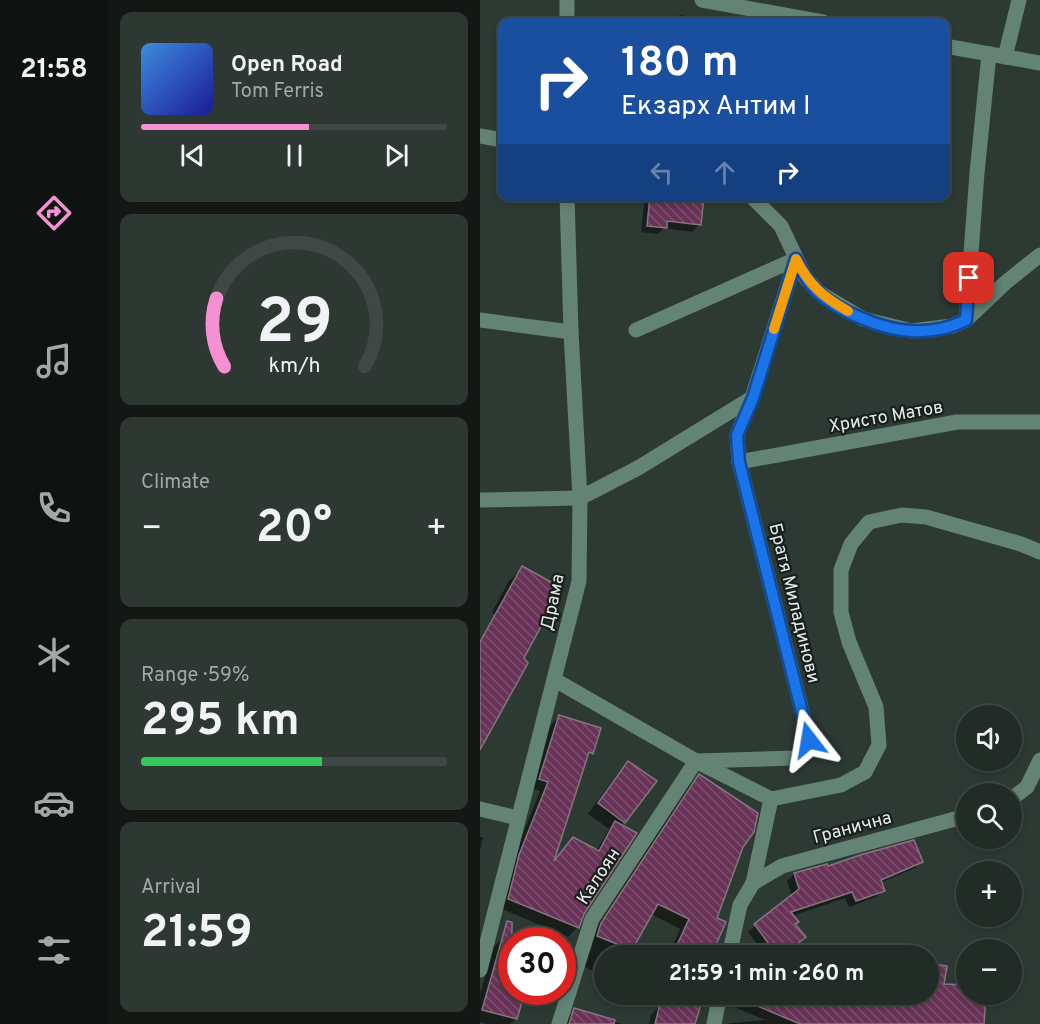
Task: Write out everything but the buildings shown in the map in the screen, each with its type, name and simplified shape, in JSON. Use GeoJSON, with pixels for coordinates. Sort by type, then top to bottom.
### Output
{"type":"FeatureCollection","features":[{"type":"Feature","properties":{"kind":"street"},"geometry":{"type":"LineString","coordinates":[[567,0],[567,18]]}},
{"type":"Feature","properties":{"kind":"street"},"geometry":{"type":"LineString","coordinates":[[702,0],[801,18]]}},
{"type":"Feature","properties":{"kind":"street"},"geometry":{"type":"LineString","coordinates":[[1005,57],[1019,0]]}},
{"type":"Feature","properties":{"kind":"street"},"geometry":{"type":"LineString","coordinates":[[950,47],[1040,63]]}},
{"type":"Feature","properties":{"kind":"street"},"geometry":{"type":"LineString","coordinates":[[966,320],[989,54]]}},
{"type":"Feature","properties":{"kind":"street"},"geometry":{"type":"LineString","coordinates":[[480,136],[498,139]]}},
{"type":"Feature","properties":{"kind":"street","name":"Драма"},"geometry":{"type":"LineString","coordinates":[[480,970],[579,581],[580,498],[571,332],[567,201]]}},
{"type":"Feature","properties":{"kind":"street"},"geometry":{"type":"LineString","coordinates":[[756,201],[781,226],[805,277],[818,292],[863,319],[912,332],[952,326],[966,320],[1005,283],[1040,255]]}},
{"type":"Feature","properties":{"kind":"street"},"geometry":{"type":"LineString","coordinates":[[636,330],[796,259]]}},
{"type":"Feature","properties":{"kind":"street","name":"Братя Миладинови"},"geometry":{"type":"LineString","coordinates":[[696,761],[795,758],[805,753],[809,740],[739,462],[737,435],[753,398],[796,259]]}},
{"type":"Feature","properties":{"kind":"street"},"geometry":{"type":"LineString","coordinates":[[480,320],[571,332]]}},
{"type":"Feature","properties":{"kind":"street"},"geometry":{"type":"LineString","coordinates":[[480,500],[580,498],[638,468],[753,398]]}},
{"type":"Feature","properties":{"kind":"street","name":"Христо Матов"},"geometry":{"type":"LineString","coordinates":[[739,462],[957,422],[1040,422]]}},
{"type":"Feature","properties":{"kind":"street"},"geometry":{"type":"LineString","coordinates":[[555,680],[696,761],[771,799],[841,784],[865,772],[879,745],[876,707],[849,642],[841,612],[841,570],[851,544],[869,522],[902,515],[926,517],[1021,544],[1040,552]]}},
{"type":"Feature","properties":{"kind":"street"},"geometry":{"type":"LineString","coordinates":[[1022,791],[1027,787],[1040,760]]}},
{"type":"Feature","properties":{"kind":"street","name":"Калоян"},"geometry":{"type":"LineString","coordinates":[[559,1024],[592,919],[696,761]]}},
{"type":"Feature","properties":{"kind":"street"},"geometry":{"type":"LineString","coordinates":[[731,945],[740,905],[753,883],[771,799]]}},
{"type":"Feature","properties":{"kind":"street"},"geometry":{"type":"LineString","coordinates":[[480,809],[518,818]]}},
{"type":"Feature","properties":{"kind":"street","name":"Гранична"},"geometry":{"type":"LineString","coordinates":[[753,883],[782,866],[956,819]]}},
{"type":"Feature","properties":{"kind":"street"},"geometry":{"type":"LineString","coordinates":[[714,1024],[718,1005]]}},
{"type":"Feature","properties":{"kind":"slow traffic"},"geometry":{"type":"LineString","coordinates":[[774,329],[796,259],[805,277],[818,292],[848,311]]}},
{"type":"Feature","properties":{"kind":"route"},"geometry":{"type":"LineString","coordinates":[[809,740],[739,462],[737,435],[753,398],[796,259],[805,277],[818,292],[839,306],[863,319],[912,332],[952,326],[966,320],[969,278]]}}]}
